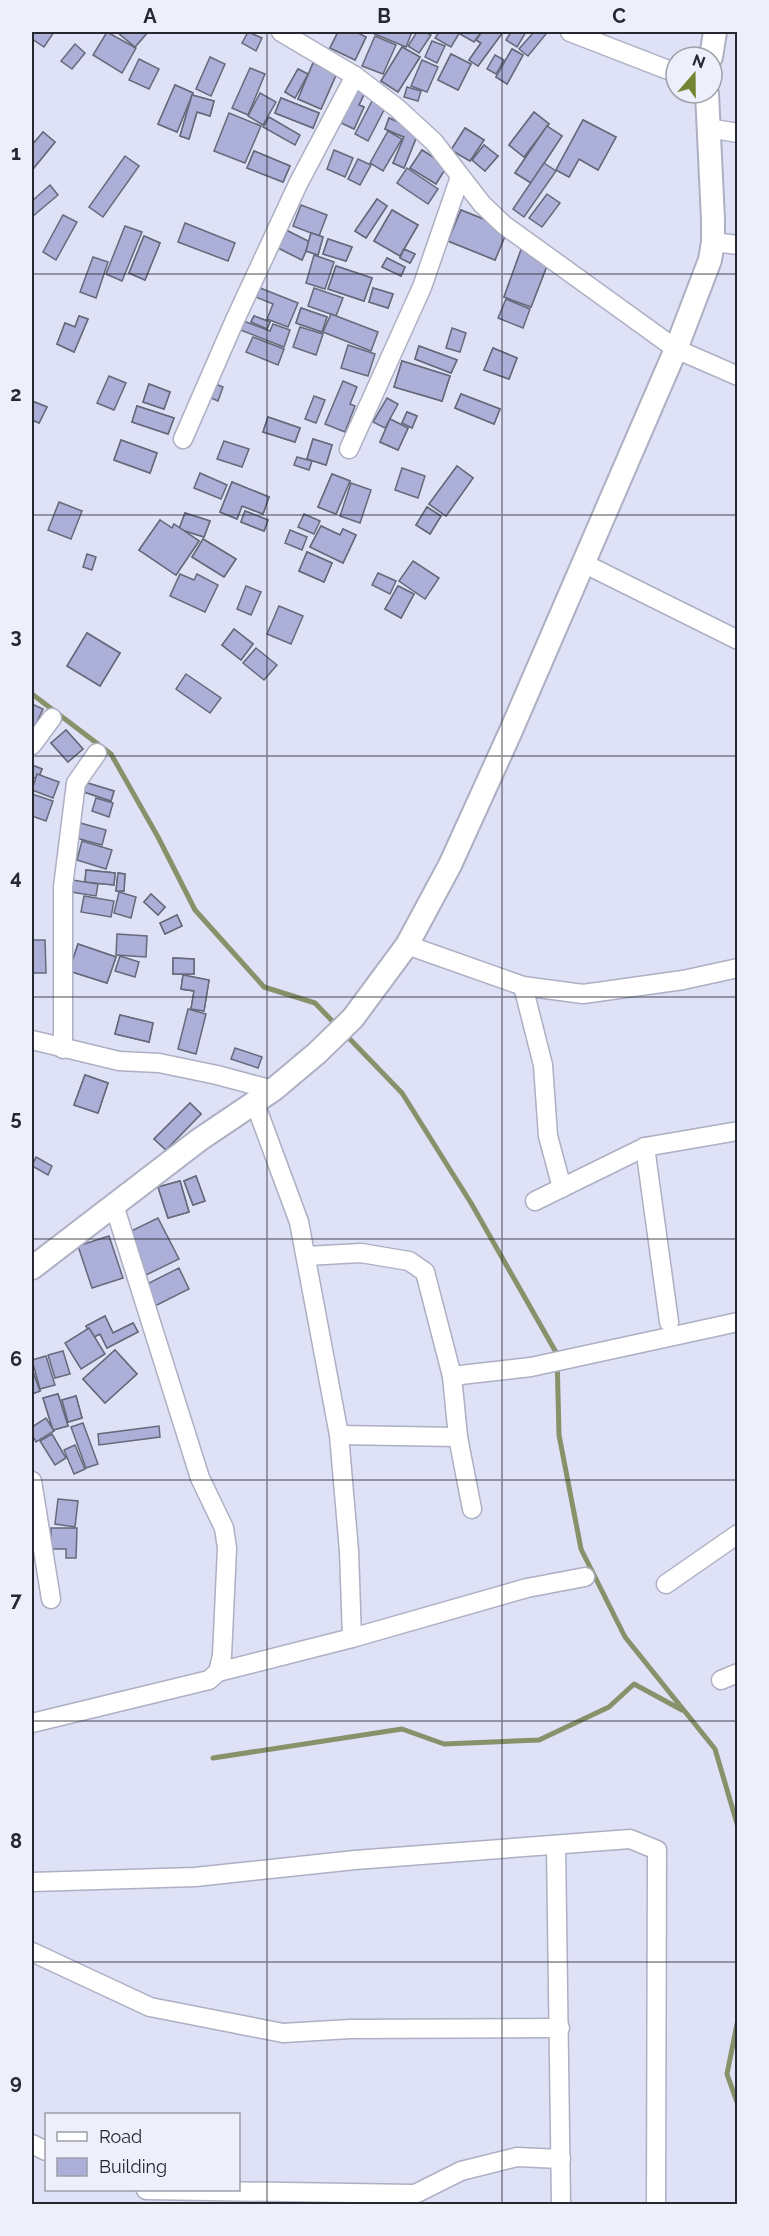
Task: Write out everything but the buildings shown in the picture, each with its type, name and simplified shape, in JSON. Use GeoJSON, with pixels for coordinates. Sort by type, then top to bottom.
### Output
{"type":"FeatureCollection","features":[{"type":"Feature","properties":{"kind":"street"},"geometry":{"type":"LineString","coordinates":[[281,32],[355,76],[397,108],[434,142],[482,204],[504,225],[676,349],[738,376]]}},
{"type":"Feature","properties":{"kind":"street"},"geometry":{"type":"LineString","coordinates":[[570,32],[664,68]]}},
{"type":"Feature","properties":{"kind":"street"},"geometry":{"type":"LineString","coordinates":[[183,439],[298,184],[355,76]]}},
{"type":"Feature","properties":{"kind":"street"},"geometry":{"type":"LineString","coordinates":[[32,1268],[199,1140],[264,1097],[317,1053],[353,1018],[407,945],[450,865],[514,722],[676,349],[710,260],[713,242],[707,105]]}},
{"type":"Feature","properties":{"kind":"street"},"geometry":{"type":"LineString","coordinates":[[708,128],[738,133]]}},
{"type":"Feature","properties":{"kind":"street"},"geometry":{"type":"LineString","coordinates":[[349,449],[422,287],[460,177]]}},
{"type":"Feature","properties":{"kind":"street"},"geometry":{"type":"LineString","coordinates":[[713,242],[738,245]]}},
{"type":"Feature","properties":{"kind":"street"},"geometry":{"type":"LineString","coordinates":[[583,563],[738,640]]}},
{"type":"Feature","properties":{"kind":"street"},"geometry":{"type":"LineString","coordinates":[[32,746],[52,718]]}},
{"type":"Feature","properties":{"kind":"street"},"geometry":{"type":"LineString","coordinates":[[63,1049],[63,887],[76,783],[97,753]]}},
{"type":"Feature","properties":{"kind":"street"},"geometry":{"type":"LineString","coordinates":[[407,945],[523,986],[583,994],[683,980],[738,968]]}},
{"type":"Feature","properties":{"kind":"street"},"geometry":{"type":"LineString","coordinates":[[523,986],[543,1065],[548,1136],[562,1188]]}},
{"type":"Feature","properties":{"kind":"street"},"geometry":{"type":"LineString","coordinates":[[32,1040],[119,1061],[170,1065],[217,1075],[264,1097],[299,1222],[339,1435],[350,1551],[352,1638]]}},
{"type":"Feature","properties":{"kind":"street"},"geometry":{"type":"LineString","coordinates":[[535,1201],[645,1148],[738,1131]]}},
{"type":"Feature","properties":{"kind":"street"},"geometry":{"type":"LineString","coordinates":[[645,1148],[669,1322]]}},
{"type":"Feature","properties":{"kind":"street"},"geometry":{"type":"LineString","coordinates":[[114,1205],[200,1478],[224,1528],[227,1558],[222,1656],[218,1672]]}},
{"type":"Feature","properties":{"kind":"street"},"geometry":{"type":"LineString","coordinates":[[306,1256],[361,1253],[409,1261],[425,1272],[452,1376],[458,1437],[472,1509]]}},
{"type":"Feature","properties":{"kind":"street"},"geometry":{"type":"LineString","coordinates":[[452,1376],[531,1367],[738,1322]]}},
{"type":"Feature","properties":{"kind":"street"},"geometry":{"type":"LineString","coordinates":[[339,1435],[458,1437]]}},
{"type":"Feature","properties":{"kind":"street"},"geometry":{"type":"LineString","coordinates":[[32,1481],[51,1599]]}},
{"type":"Feature","properties":{"kind":"street"},"geometry":{"type":"LineString","coordinates":[[666,1584],[738,1534]]}},
{"type":"Feature","properties":{"kind":"street"},"geometry":{"type":"LineString","coordinates":[[32,1723],[209,1680],[218,1672],[352,1638],[526,1588],[585,1577]]}},
{"type":"Feature","properties":{"kind":"street"},"geometry":{"type":"LineString","coordinates":[[32,1882],[195,1876],[355,1860],[630,1839],[657,1850],[656,2205]]}},
{"type":"Feature","properties":{"kind":"street"},"geometry":{"type":"LineString","coordinates":[[556,1845],[561,2205]]}},
{"type":"Feature","properties":{"kind":"street"},"geometry":{"type":"LineString","coordinates":[[32,1952],[150,2007],[283,2033],[350,2029],[560,2028]]}},
{"type":"Feature","properties":{"kind":"street"},"geometry":{"type":"LineString","coordinates":[[213,2191],[415,2194],[461,2171],[518,2157],[561,2159]]}},
{"type":"Feature","properties":{"kind":"waterway"},"geometry":{"type":"LineString","coordinates":[[32,694],[111,754],[158,837],[195,910],[264,987],[315,1003],[338,1027]]}},
{"type":"Feature","properties":{"kind":"waterway"},"geometry":{"type":"LineString","coordinates":[[344,1033],[402,1093],[471,1203],[557,1354],[559,1435],[581,1549],[625,1637],[715,1749],[738,1827]]}},
{"type":"Feature","properties":{"kind":"waterway"},"geometry":{"type":"LineString","coordinates":[[213,1758],[402,1729],[444,1744],[539,1740],[609,1707],[634,1684],[682,1710]]}},
{"type":"Feature","properties":{"kind":"waterway"},"geometry":{"type":"LineString","coordinates":[[738,2019],[727,2074],[738,2105]]}}]}
